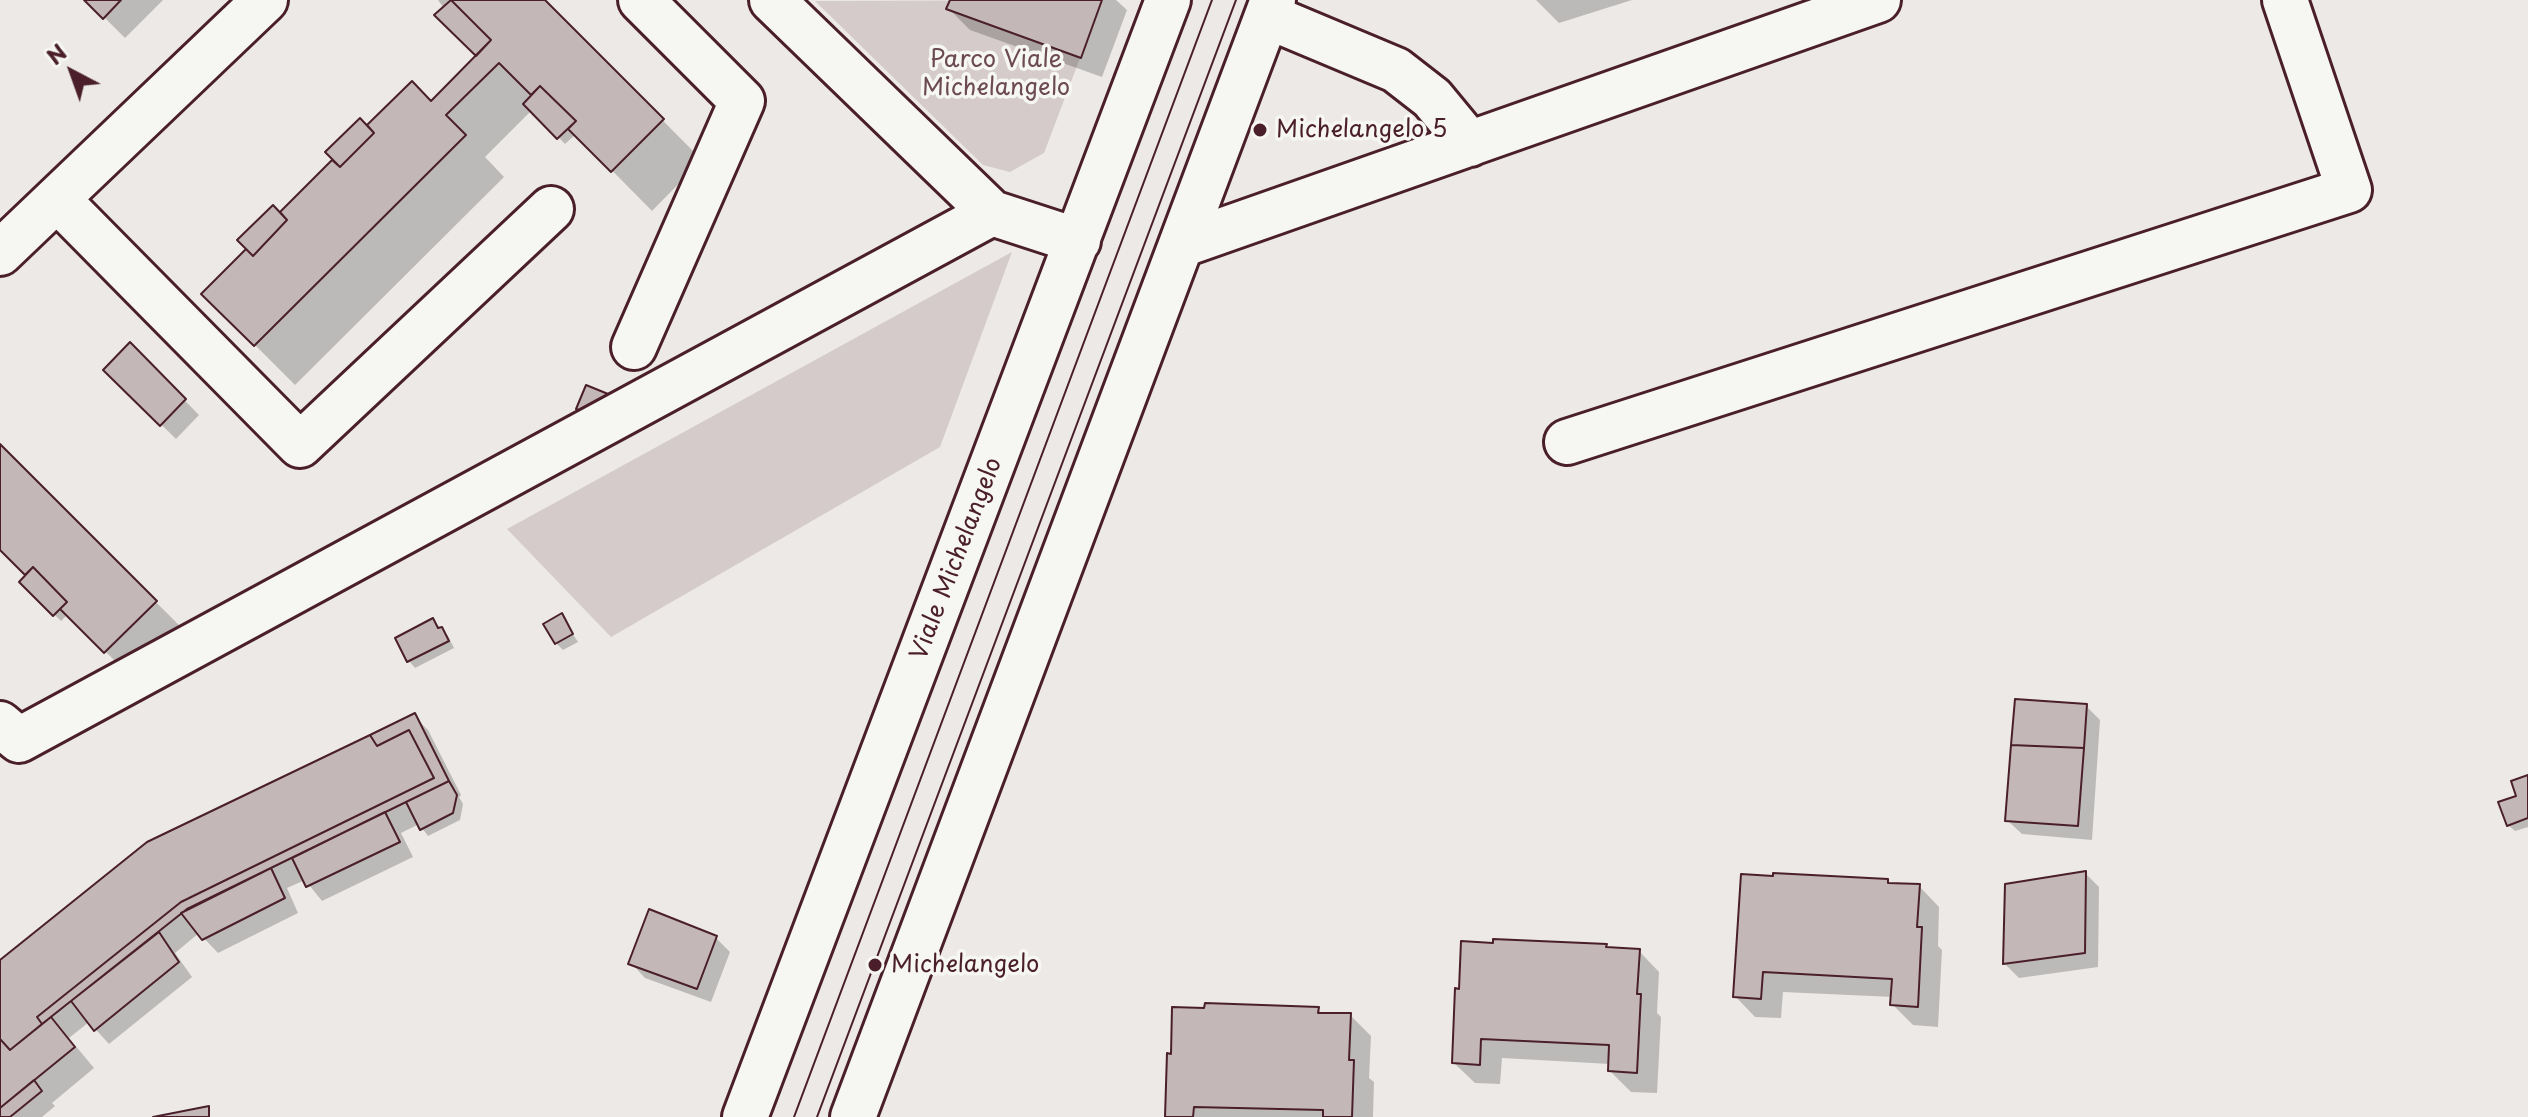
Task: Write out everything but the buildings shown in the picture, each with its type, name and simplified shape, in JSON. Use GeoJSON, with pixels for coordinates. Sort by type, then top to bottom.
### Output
{"type":"FeatureCollection","features":[{"type":"Feature","properties":{"kind":"street"},"geometry":{"type":"LineString","coordinates":[[0,253],[265,0]]}},
{"type":"Feature","properties":{"kind":"street"},"geometry":{"type":"LineString","coordinates":[[634,347],[742,101],[641,0]]}},
{"type":"Feature","properties":{"kind":"street"},"geometry":{"type":"LineString","coordinates":[[772,0],[992,213],[1078,241]]}},
{"type":"Feature","properties":{"kind":"street","name":"Viale Michelangelo"},"geometry":{"type":"LineString","coordinates":[[745,1117],[1168,0]]}},
{"type":"Feature","properties":{"kind":"street"},"geometry":{"type":"LineString","coordinates":[[1181,245],[1878,0]]}},
{"type":"Feature","properties":{"kind":"street"},"geometry":{"type":"LineString","coordinates":[[1567,442],[2349,190],[2285,0]]}},
{"type":"Feature","properties":{"kind":"street"},"geometry":{"type":"LineString","coordinates":[[853,1117],[1270,8],[1396,70],[1432,98],[1470,144]]}},
{"type":"Feature","properties":{"kind":"street"},"geometry":{"type":"LineString","coordinates":[[57,199],[300,445],[551,209]]}},
{"type":"Feature","properties":{"kind":"street"},"geometry":{"type":"LineString","coordinates":[[0,724],[19,740],[992,213]]}},
{"type":"Feature","properties":{"kind":"green space","name":"Parco Viale Michelangelo"},"geometry":{"type":"Polygon","coordinates":[[[1102,0],[1044,153],[1010,172],[983,165],[815,1],[1102,0]]]}},
{"type":"Feature","properties":{"kind":"green space"},"geometry":{"type":"Polygon","coordinates":[[[1012,252],[940,447],[611,637],[507,529],[1012,252]]]}},
{"type":"Feature","properties":{"kind":"tram line"},"geometry":{"type":"LineString","coordinates":[[794,1117],[1212,0]]}},
{"type":"Feature","properties":{"kind":"tram line"},"geometry":{"type":"LineString","coordinates":[[817,1117],[1236,0]]}},
{"type":"Feature","properties":{"kind":"place","name":"Michelangelo 5"},"geometry":{"type":"Point","coordinates":[1260,130]}},
{"type":"Feature","properties":{"kind":"place","name":"Michelangelo"},"geometry":{"type":"Point","coordinates":[875,965]}}]}
